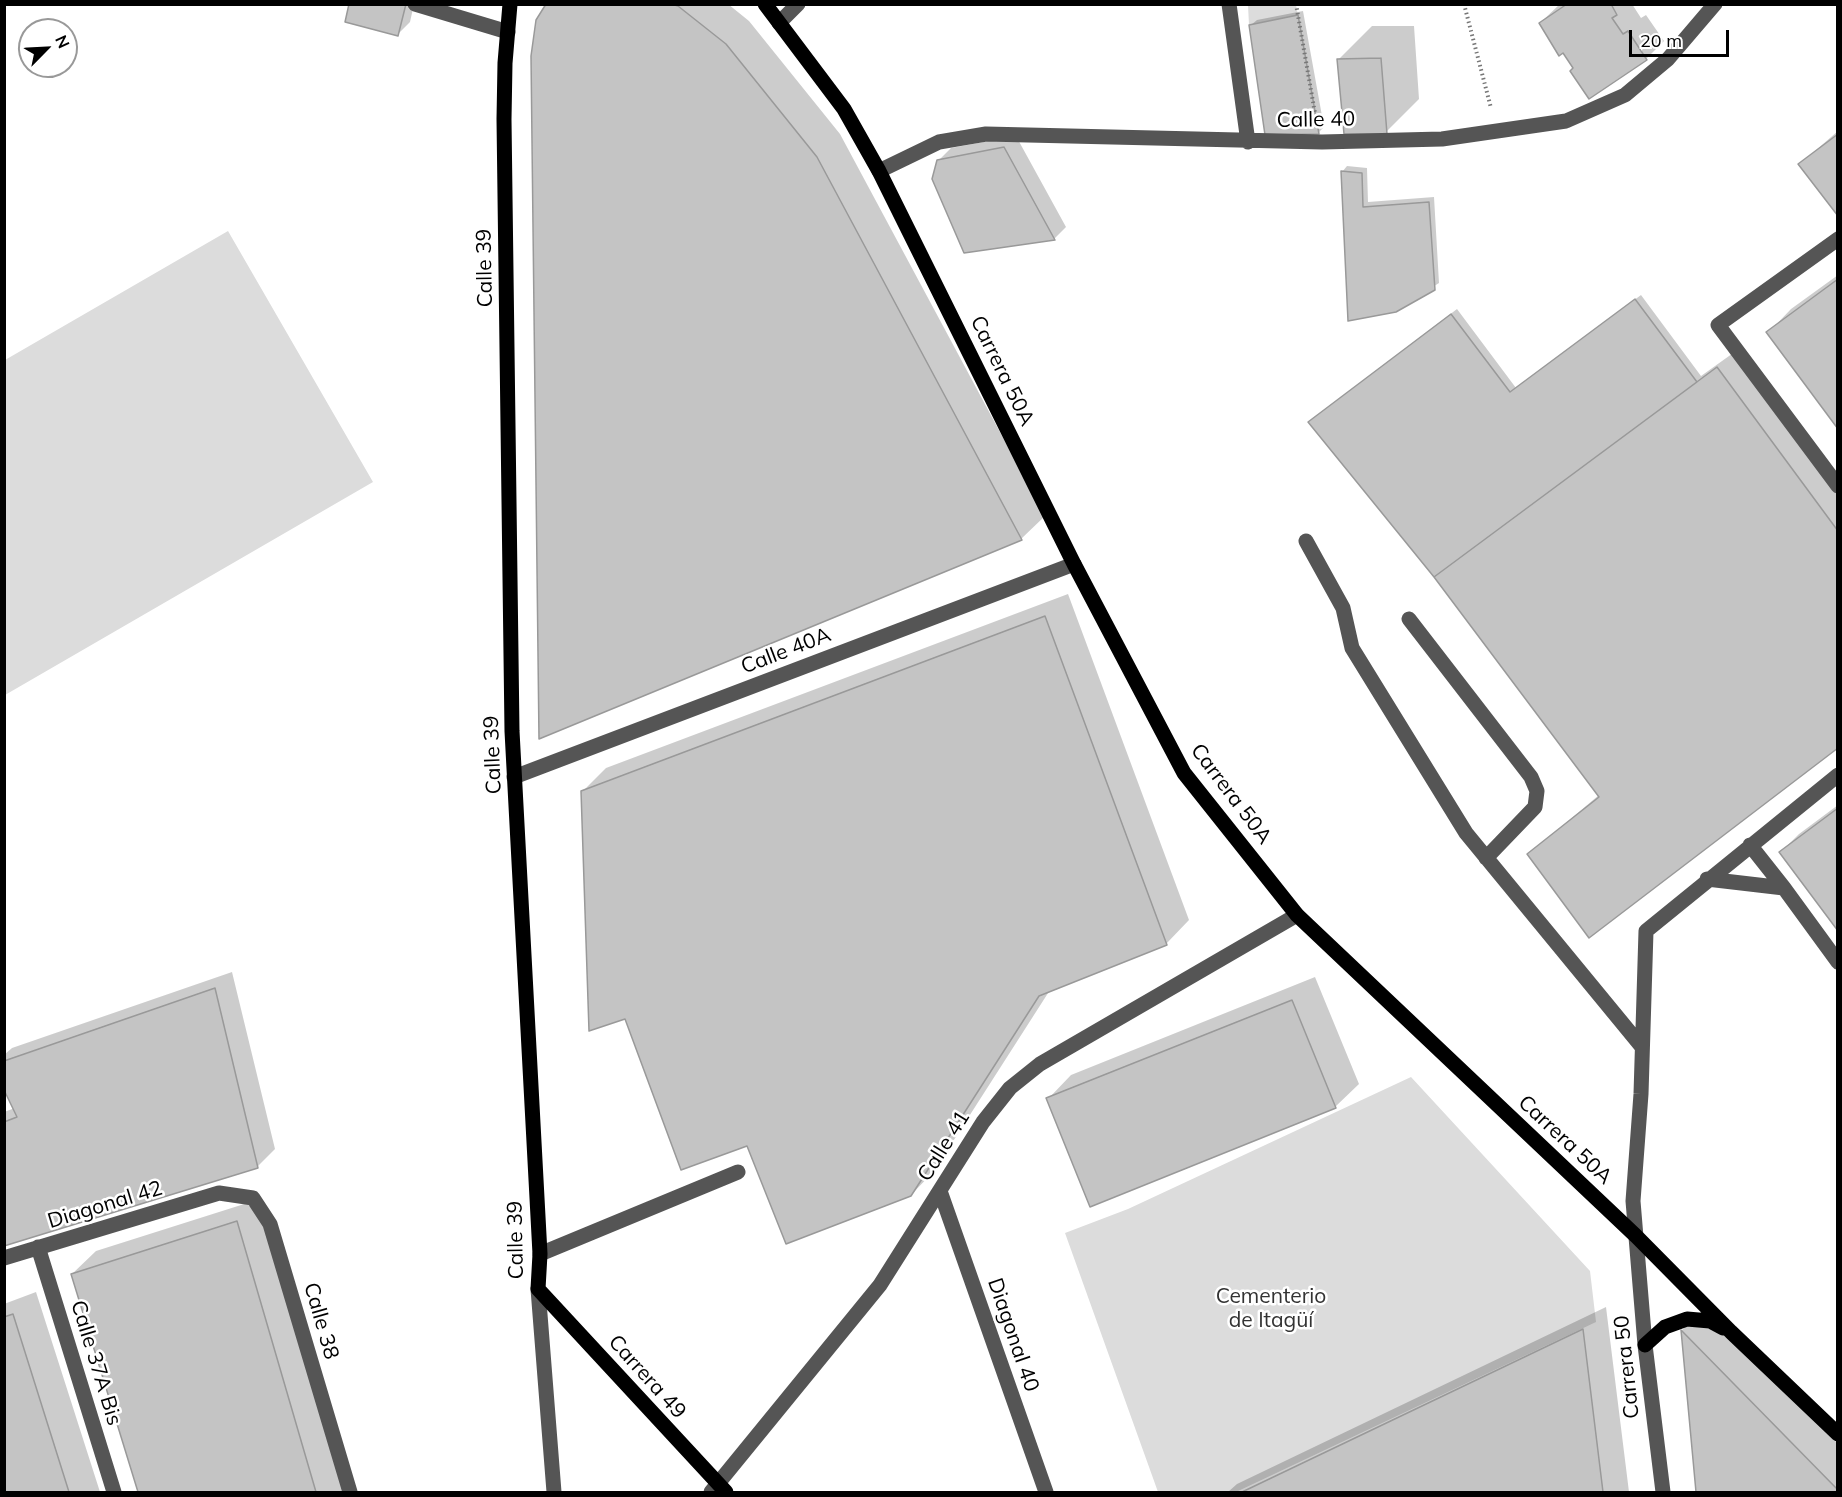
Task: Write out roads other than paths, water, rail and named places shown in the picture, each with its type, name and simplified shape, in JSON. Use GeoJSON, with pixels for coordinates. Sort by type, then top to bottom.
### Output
{"type":"FeatureCollection","features":[{"type":"Feature","properties":{"kind":"main road","name":"Carrera 50A"},"geometry":{"type":"LineString","coordinates":[[765,4],[844,109],[879,171],[1074,564],[1184,773],[1297,915],[1636,1236],[1731,1332],[1838,1434]]}},
{"type":"Feature","properties":{"kind":"main road","name":"Calle 39"},"geometry":{"type":"LineString","coordinates":[[512,8],[508,32],[504,119],[514,777],[540,1254],[538,1289]]}},
{"type":"Feature","properties":{"kind":"main road","name":"Carrera 49"},"geometry":{"type":"LineString","coordinates":[[538,1289],[718,1490]]}},
{"type":"Feature","properties":{"kind":"main road"},"geometry":{"type":"LineString","coordinates":[[1645,1345],[1665,1328],[1687,1319],[1710,1321],[1731,1332]]}},
{"type":"Feature","properties":{"kind":"street"},"geometry":{"type":"LineString","coordinates":[[415,4],[508,32]]}},
{"type":"Feature","properties":{"kind":"street"},"geometry":{"type":"LineString","coordinates":[[779,23],[798,4]]}},
{"type":"Feature","properties":{"kind":"street"},"geometry":{"type":"LineString","coordinates":[[1229,4],[1248,142]]}},
{"type":"Feature","properties":{"kind":"street","name":"Calle 40"},"geometry":{"type":"LineString","coordinates":[[879,171],[939,142],[986,134],[1322,142],[1442,139],[1566,121],[1624,95],[1668,58],[1708,7]]}},
{"type":"Feature","properties":{"kind":"street"},"geometry":{"type":"LineString","coordinates":[[1838,239],[1718,325],[1838,486]]}},
{"type":"Feature","properties":{"kind":"street"},"geometry":{"type":"LineString","coordinates":[[1306,541],[1342,608],[1352,648],[1466,834],[1642,1047]]}},
{"type":"Feature","properties":{"kind":"street","name":"Calle 40A"},"geometry":{"type":"LineString","coordinates":[[514,777],[1074,564]]}},
{"type":"Feature","properties":{"kind":"street"},"geometry":{"type":"LineString","coordinates":[[1409,619],[1531,777],[1537,791],[1535,807],[1486,858]]}},
{"type":"Feature","properties":{"kind":"street","name":"Carrera 50"},"geometry":{"type":"LineString","coordinates":[[1663,1492],[1645,1345],[1633,1202],[1646,931],[1707,879],[1838,775]]}},
{"type":"Feature","properties":{"kind":"street"},"geometry":{"type":"LineString","coordinates":[[1750,845],[1838,962]]}},
{"type":"Feature","properties":{"kind":"street"},"geometry":{"type":"LineString","coordinates":[[1707,879],[1784,888]]}},
{"type":"Feature","properties":{"kind":"street","name":"Calle 41"},"geometry":{"type":"LineString","coordinates":[[718,1490],[880,1285],[983,1122],[1010,1088],[1040,1064],[1297,915]]}},
{"type":"Feature","properties":{"kind":"street"},"geometry":{"type":"LineString","coordinates":[[540,1254],[738,1172]]}},
{"type":"Feature","properties":{"kind":"street","name":"Diagonal 40"},"geometry":{"type":"LineString","coordinates":[[940,1191],[1046,1492]]}},
{"type":"Feature","properties":{"kind":"street","name":"Diagonal 42"},"geometry":{"type":"LineString","coordinates":[[4,1258],[219,1193]]}},
{"type":"Feature","properties":{"kind":"street","name":"Calle 38"},"geometry":{"type":"LineString","coordinates":[[219,1193],[253,1198],[270,1224],[350,1492]]}},
{"type":"Feature","properties":{"kind":"street","name":"Calle 37A Bis"},"geometry":{"type":"LineString","coordinates":[[38,1247],[114,1492]]}},
{"type":"Feature","properties":{"kind":"street","name":"Calle 39"},"geometry":{"type":"LineString","coordinates":[[538,1289],[554,1492]]}},
{"type":"Feature","properties":{"kind":"park label","name":"Cementerio de Itagüí"},"geometry":{"type":"Point","coordinates":[1271,1309]}}]}
